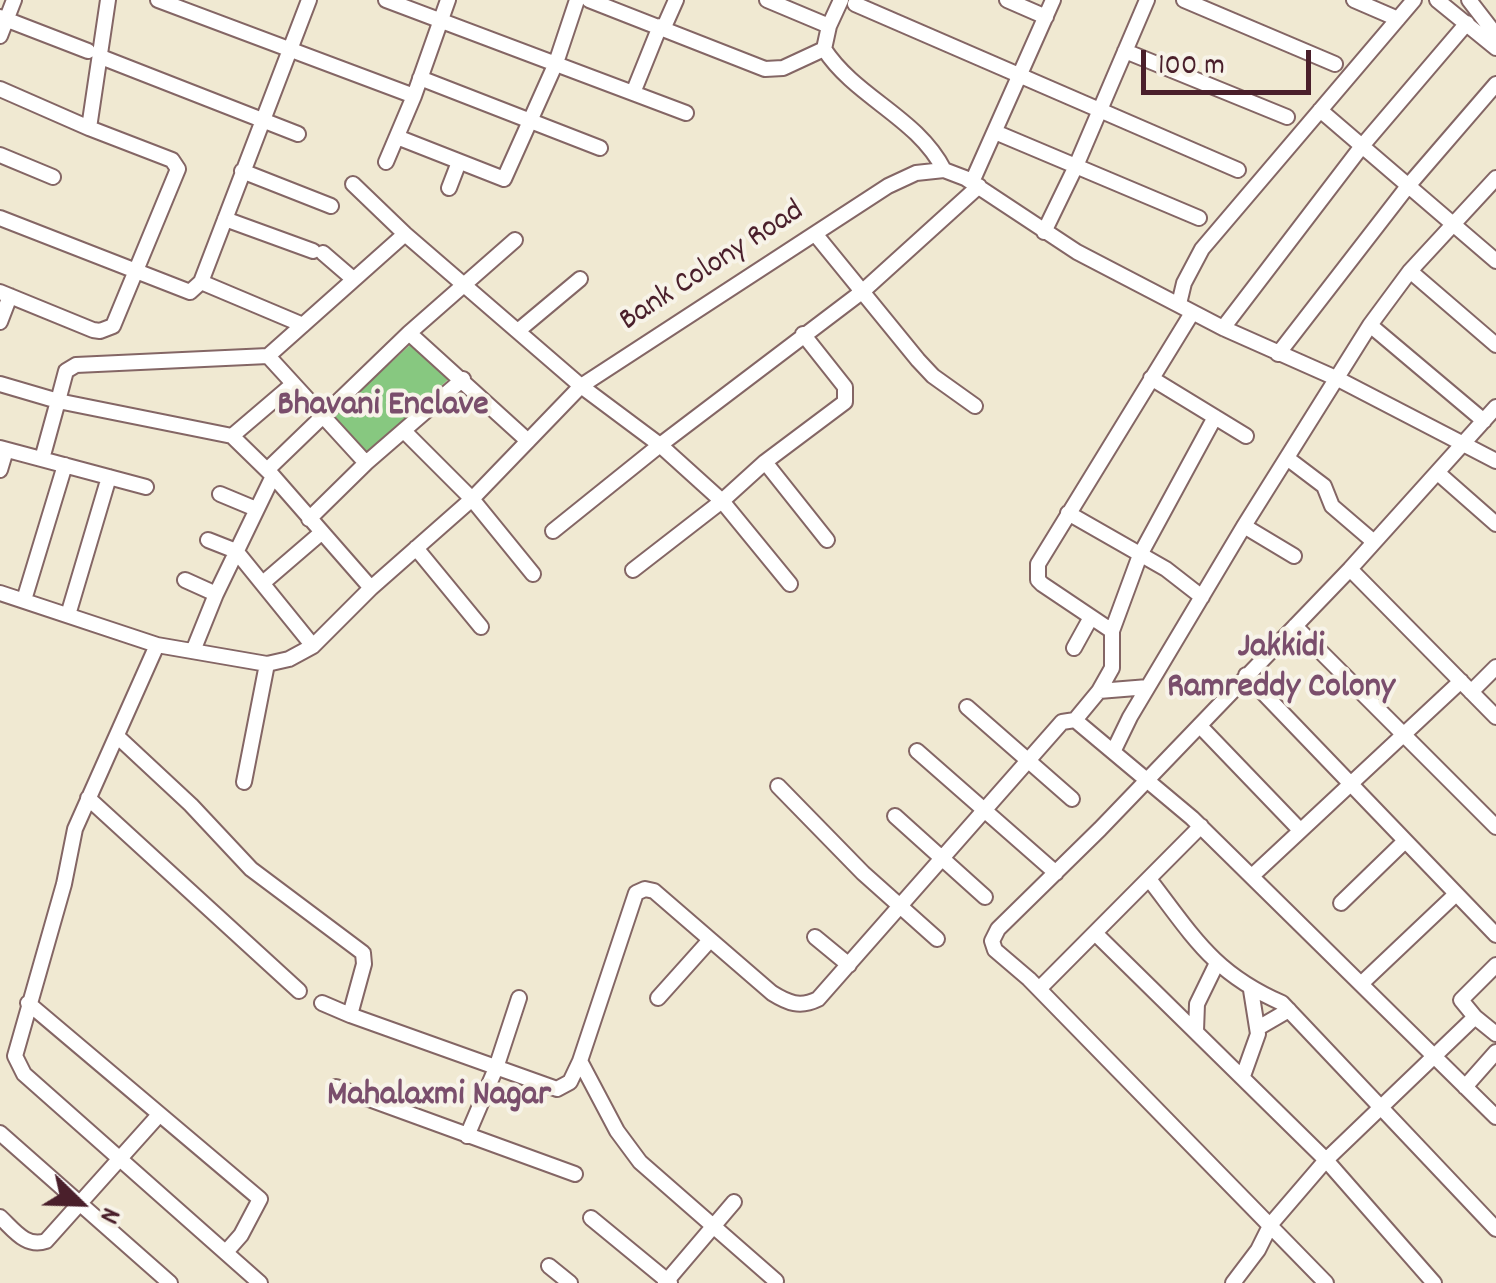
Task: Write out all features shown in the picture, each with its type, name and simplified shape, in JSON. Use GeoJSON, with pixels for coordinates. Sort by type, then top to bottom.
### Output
{"type":"FeatureCollection","features":[{"type":"Feature","properties":{"kind":"street"},"geometry":{"type":"LineString","coordinates":[[0,36],[3,18],[14,0]]}},
{"type":"Feature","properties":{"kind":"street"},"geometry":{"type":"LineString","coordinates":[[89,128],[95,54],[108,0]]}},
{"type":"Feature","properties":{"kind":"street"},"geometry":{"type":"LineString","coordinates":[[158,0],[414,96]]}},
{"type":"Feature","properties":{"kind":"street"},"geometry":{"type":"LineString","coordinates":[[0,218],[190,292],[201,282],[309,0]]}},
{"type":"Feature","properties":{"kind":"street"},"geometry":{"type":"LineString","coordinates":[[386,0],[686,113]]}},
{"type":"Feature","properties":{"kind":"street"},"geometry":{"type":"LineString","coordinates":[[386,162],[448,0]]}},
{"type":"Feature","properties":{"kind":"street"},"geometry":{"type":"LineString","coordinates":[[397,137],[504,179],[556,63],[577,0]]}},
{"type":"Feature","properties":{"kind":"street"},"geometry":{"type":"LineString","coordinates":[[589,0],[774,71],[824,50]]}},
{"type":"Feature","properties":{"kind":"street"},"geometry":{"type":"LineString","coordinates":[[634,93],[676,0]]}},
{"type":"Feature","properties":{"kind":"street"},"geometry":{"type":"LineString","coordinates":[[768,0],[828,26]]}},
{"type":"Feature","properties":{"kind":"street"},"geometry":{"type":"LineString","coordinates":[[1007,0],[1046,17]]}},
{"type":"Feature","properties":{"kind":"street"},"geometry":{"type":"LineString","coordinates":[[553,531],[863,291],[976,184],[1054,0]]}},
{"type":"Feature","properties":{"kind":"street"},"geometry":{"type":"LineString","coordinates":[[1044,232],[1147,0]]}},
{"type":"Feature","properties":{"kind":"street"},"geometry":{"type":"LineString","coordinates":[[1184,0],[1335,64]]}},
{"type":"Feature","properties":{"kind":"street"},"geometry":{"type":"LineString","coordinates":[[1354,0],[1398,19]]}},
{"type":"Feature","properties":{"kind":"street"},"geometry":{"type":"LineString","coordinates":[[1112,631],[1038,580],[1038,564],[1150,378],[1185,308],[1184,284],[1202,249],[1414,0]]}},
{"type":"Feature","properties":{"kind":"street"},"geometry":{"type":"LineString","coordinates":[[1437,0],[1496,48]]}},
{"type":"Feature","properties":{"kind":"street"},"geometry":{"type":"LineString","coordinates":[[1469,0],[1496,35]]}},
{"type":"Feature","properties":{"kind":"street"},"geometry":{"type":"LineString","coordinates":[[1238,170],[848,2],[828,26],[824,50],[837,70],[932,147],[944,170],[976,184],[1044,232],[1222,328],[1338,380],[1496,461]]}},
{"type":"Feature","properties":{"kind":"street"},"geometry":{"type":"LineString","coordinates":[[3,18],[298,134]]}},
{"type":"Feature","properties":{"kind":"street"},"geometry":{"type":"LineString","coordinates":[[1222,328],[1362,146],[1467,23]]}},
{"type":"Feature","properties":{"kind":"street"},"geometry":{"type":"LineString","coordinates":[[1125,52],[1287,117]]}},
{"type":"Feature","properties":{"kind":"street"},"geometry":{"type":"LineString","coordinates":[[420,78],[600,148]]}},
{"type":"Feature","properties":{"kind":"street"},"geometry":{"type":"LineString","coordinates":[[1278,354],[1408,186],[1496,84]]}},
{"type":"Feature","properties":{"kind":"street"},"geometry":{"type":"LineString","coordinates":[[0,89],[172,160],[178,169],[113,326],[100,331],[5,294],[0,322]]}},
{"type":"Feature","properties":{"kind":"street"},"geometry":{"type":"LineString","coordinates":[[1320,110],[1496,260]]}},
{"type":"Feature","properties":{"kind":"street"},"geometry":{"type":"LineString","coordinates":[[995,132],[1199,218]]}},
{"type":"Feature","properties":{"kind":"street"},"geometry":{"type":"LineString","coordinates":[[0,154],[53,177]]}},
{"type":"Feature","properties":{"kind":"street"},"geometry":{"type":"LineString","coordinates":[[448,188],[459,162]]}},
{"type":"Feature","properties":{"kind":"street","name":"Bank Colony Road"},"geometry":{"type":"LineString","coordinates":[[267,664],[289,660],[313,646],[371,588],[472,499],[580,386],[888,186],[916,173],[944,170]]}},
{"type":"Feature","properties":{"kind":"street"},"geometry":{"type":"LineString","coordinates":[[242,171],[331,206]]}},
{"type":"Feature","properties":{"kind":"street"},"geometry":{"type":"LineString","coordinates":[[1114,750],[1244,526],[1370,325],[1410,271],[1496,178]]}},
{"type":"Feature","properties":{"kind":"street"},"geometry":{"type":"LineString","coordinates":[[353,184],[404,234],[580,386],[660,445],[722,501],[790,584]]}},
{"type":"Feature","properties":{"kind":"street"},"geometry":{"type":"LineString","coordinates":[[225,219],[318,252],[352,278]]}},
{"type":"Feature","properties":{"kind":"street"},"geometry":{"type":"LineString","coordinates":[[42,459],[66,370],[76,365],[268,356],[404,234]]}},
{"type":"Feature","properties":{"kind":"street"},"geometry":{"type":"LineString","coordinates":[[816,236],[933,376],[975,406]]}},
{"type":"Feature","properties":{"kind":"street"},"geometry":{"type":"LineString","coordinates":[[193,651],[270,473],[322,416],[514,240]]}},
{"type":"Feature","properties":{"kind":"street"},"geometry":{"type":"LineString","coordinates":[[1410,271],[1496,345]]}},
{"type":"Feature","properties":{"kind":"street"},"geometry":{"type":"LineString","coordinates":[[519,330],[580,279]]}},
{"type":"Feature","properties":{"kind":"street"},"geometry":{"type":"LineString","coordinates":[[201,282],[303,325]]}},
{"type":"Feature","properties":{"kind":"street"},"geometry":{"type":"LineString","coordinates":[[1370,325],[1484,421]]}},
{"type":"Feature","properties":{"kind":"street"},"geometry":{"type":"LineString","coordinates":[[409,333],[528,441]]}},
{"type":"Feature","properties":{"kind":"street"},"geometry":{"type":"LineString","coordinates":[[633,570],[845,402],[845,387],[803,334]]}},
{"type":"Feature","properties":{"kind":"street"},"geometry":{"type":"LineString","coordinates":[[268,356],[366,463]]}},
{"type":"Feature","properties":{"kind":"street"},"geometry":{"type":"LineString","coordinates":[[1150,378],[1246,436]]}},
{"type":"Feature","properties":{"kind":"street"},"geometry":{"type":"LineString","coordinates":[[309,519],[366,463],[463,380]]}},
{"type":"Feature","properties":{"kind":"street"},"geometry":{"type":"LineString","coordinates":[[0,384],[58,401],[232,436],[270,473],[371,588]]}},
{"type":"Feature","properties":{"kind":"street"},"geometry":{"type":"LineString","coordinates":[[232,436],[293,384]]}},
{"type":"Feature","properties":{"kind":"street"},"geometry":{"type":"LineString","coordinates":[[1326,1283],[1039,989],[995,950],[992,942],[998,929],[1350,569],[1496,407]]}},
{"type":"Feature","properties":{"kind":"street"},"geometry":{"type":"LineString","coordinates":[[322,1003],[557,1089],[570,1082],[580,1061],[636,893],[644,890],[654,892],[772,993],[797,1005],[818,1000],[1062,722],[1075,720],[1099,692],[1112,668],[1112,631],[1140,554],[1216,417]]}},
{"type":"Feature","properties":{"kind":"street"},"geometry":{"type":"LineString","coordinates":[[404,431],[472,499],[533,574]]}},
{"type":"Feature","properties":{"kind":"street"},"geometry":{"type":"LineString","coordinates":[[0,470],[3,449],[146,487]]}},
{"type":"Feature","properties":{"kind":"street"},"geometry":{"type":"LineString","coordinates":[[1287,458],[1324,486],[1332,506],[1374,542]]}},
{"type":"Feature","properties":{"kind":"street"},"geometry":{"type":"LineString","coordinates":[[765,462],[827,540]]}},
{"type":"Feature","properties":{"kind":"street"},"geometry":{"type":"LineString","coordinates":[[24,600],[65,466]]}},
{"type":"Feature","properties":{"kind":"street"},"geometry":{"type":"LineString","coordinates":[[1438,473],[1496,524]]}},
{"type":"Feature","properties":{"kind":"street"},"geometry":{"type":"LineString","coordinates":[[68,615],[109,477]]}},
{"type":"Feature","properties":{"kind":"street"},"geometry":{"type":"LineString","coordinates":[[220,494],[256,509]]}},
{"type":"Feature","properties":{"kind":"street"},"geometry":{"type":"LineString","coordinates":[[1068,512],[1140,554],[1202,597]]}},
{"type":"Feature","properties":{"kind":"street"},"geometry":{"type":"LineString","coordinates":[[1244,526],[1294,556]]}},
{"type":"Feature","properties":{"kind":"street"},"geometry":{"type":"LineString","coordinates":[[264,582],[321,533]]}},
{"type":"Feature","properties":{"kind":"street"},"geometry":{"type":"LineString","coordinates":[[208,540],[236,552],[313,646]]}},
{"type":"Feature","properties":{"kind":"street"},"geometry":{"type":"LineString","coordinates":[[416,548],[482,627]]}},
{"type":"Feature","properties":{"kind":"street"},"geometry":{"type":"LineString","coordinates":[[1350,569],[1496,717]]}},
{"type":"Feature","properties":{"kind":"street"},"geometry":{"type":"LineString","coordinates":[[186,580],[216,594]]}},
{"type":"Feature","properties":{"kind":"street"},"geometry":{"type":"LineString","coordinates":[[0,592],[158,646],[267,664],[244,782]]}},
{"type":"Feature","properties":{"kind":"street"},"geometry":{"type":"LineString","coordinates":[[1074,648],[1090,619]]}},
{"type":"Feature","properties":{"kind":"street"},"geometry":{"type":"LineString","coordinates":[[1295,626],[1496,827]]}},
{"type":"Feature","properties":{"kind":"street"},"geometry":{"type":"LineString","coordinates":[[158,646],[75,829],[64,884],[14,1056],[20,1070],[260,1283]]}},
{"type":"Feature","properties":{"kind":"street"},"geometry":{"type":"LineString","coordinates":[[1252,876],[1403,734],[1496,667]]}},
{"type":"Feature","properties":{"kind":"street"},"geometry":{"type":"LineString","coordinates":[[1246,675],[1456,894],[1494,927]]}},
{"type":"Feature","properties":{"kind":"street"},"geometry":{"type":"LineString","coordinates":[[1099,692],[1148,687]]}},
{"type":"Feature","properties":{"kind":"street"},"geometry":{"type":"LineString","coordinates":[[967,707],[1072,798]]}},
{"type":"Feature","properties":{"kind":"street"},"geometry":{"type":"LineString","coordinates":[[1075,720],[1201,826],[1496,1118]]}},
{"type":"Feature","properties":{"kind":"street"},"geometry":{"type":"LineString","coordinates":[[1200,726],[1300,830]]}},
{"type":"Feature","properties":{"kind":"street"},"geometry":{"type":"LineString","coordinates":[[118,737],[191,805],[250,869],[362,953],[364,964],[350,1016]]}},
{"type":"Feature","properties":{"kind":"street"},"geometry":{"type":"LineString","coordinates":[[918,751],[1056,872]]}},
{"type":"Feature","properties":{"kind":"street"},"geometry":{"type":"LineString","coordinates":[[778,786],[863,874],[937,939]]}},
{"type":"Feature","properties":{"kind":"street"},"geometry":{"type":"LineString","coordinates":[[88,798],[299,991]]}},
{"type":"Feature","properties":{"kind":"street"},"geometry":{"type":"LineString","coordinates":[[895,816],[986,897]]}},
{"type":"Feature","properties":{"kind":"street"},"geometry":{"type":"LineString","coordinates":[[1039,989],[1201,826]]}},
{"type":"Feature","properties":{"kind":"street"},"geometry":{"type":"LineString","coordinates":[[1341,903],[1405,842]]}},
{"type":"Feature","properties":{"kind":"street"},"geometry":{"type":"LineString","coordinates":[[1149,879],[1216,964],[1252,990],[1282,1002],[1496,1229]]}},
{"type":"Feature","properties":{"kind":"street"},"geometry":{"type":"LineString","coordinates":[[1362,984],[1456,894]]}},
{"type":"Feature","properties":{"kind":"street"},"geometry":{"type":"LineString","coordinates":[[1095,933],[1326,1160],[1434,1283]]}},
{"type":"Feature","properties":{"kind":"street"},"geometry":{"type":"LineString","coordinates":[[815,937],[849,964]]}},
{"type":"Feature","properties":{"kind":"street"},"geometry":{"type":"LineString","coordinates":[[658,998],[710,940]]}},
{"type":"Feature","properties":{"kind":"street"},"geometry":{"type":"LineString","coordinates":[[1196,1031],[1197,1004],[1216,964]]}},
{"type":"Feature","properties":{"kind":"street"},"geometry":{"type":"LineString","coordinates":[[1496,965],[1461,1000],[1474,1017],[1496,1034]]}},
{"type":"Feature","properties":{"kind":"street"},"geometry":{"type":"LineString","coordinates":[[1243,1076],[1258,1028],[1252,990]]}},
{"type":"Feature","properties":{"kind":"street"},"geometry":{"type":"LineString","coordinates":[[467,1136],[496,1068],[519,998]]}},
{"type":"Feature","properties":{"kind":"street"},"geometry":{"type":"LineString","coordinates":[[28,1003],[260,1199],[226,1252]]}},
{"type":"Feature","properties":{"kind":"street"},"geometry":{"type":"LineString","coordinates":[[1258,1028],[1289,1010]]}},
{"type":"Feature","properties":{"kind":"street"},"geometry":{"type":"LineString","coordinates":[[1232,1283],[1258,1250],[1271,1224],[1326,1160],[1474,1017]]}},
{"type":"Feature","properties":{"kind":"street"},"geometry":{"type":"LineString","coordinates":[[1465,1086],[1496,1052]]}},
{"type":"Feature","properties":{"kind":"street"},"geometry":{"type":"LineString","coordinates":[[580,1061],[617,1130],[640,1162],[776,1281]]}},
{"type":"Feature","properties":{"kind":"street"},"geometry":{"type":"LineString","coordinates":[[336,1087],[575,1174]]}},
{"type":"Feature","properties":{"kind":"street"},"geometry":{"type":"LineString","coordinates":[[0,1217],[27,1241],[46,1241],[158,1116]]}},
{"type":"Feature","properties":{"kind":"street"},"geometry":{"type":"LineString","coordinates":[[0,1133],[170,1283]]}},
{"type":"Feature","properties":{"kind":"street"},"geometry":{"type":"LineString","coordinates":[[591,1218],[667,1282],[734,1202]]}},
{"type":"Feature","properties":{"kind":"street"},"geometry":{"type":"LineString","coordinates":[[549,1266],[570,1283]]}},
{"type":"Feature","properties":{"kind":"green space"},"geometry":{"type":"Polygon","coordinates":[[[412,343],[451,377],[366,454],[332,417],[412,343]]]}},
{"type":"Feature","properties":{"kind":"district","name":"Bhavani Enclave"},"geometry":{"type":"Point","coordinates":[383,408]}},
{"type":"Feature","properties":{"kind":"district","name":"Jakkidi Ramreddy Colony"},"geometry":{"type":"Point","coordinates":[1281,670]}},
{"type":"Feature","properties":{"kind":"district","name":"Mahalaxmi Nagar"},"geometry":{"type":"Point","coordinates":[439,1098]}}]}
